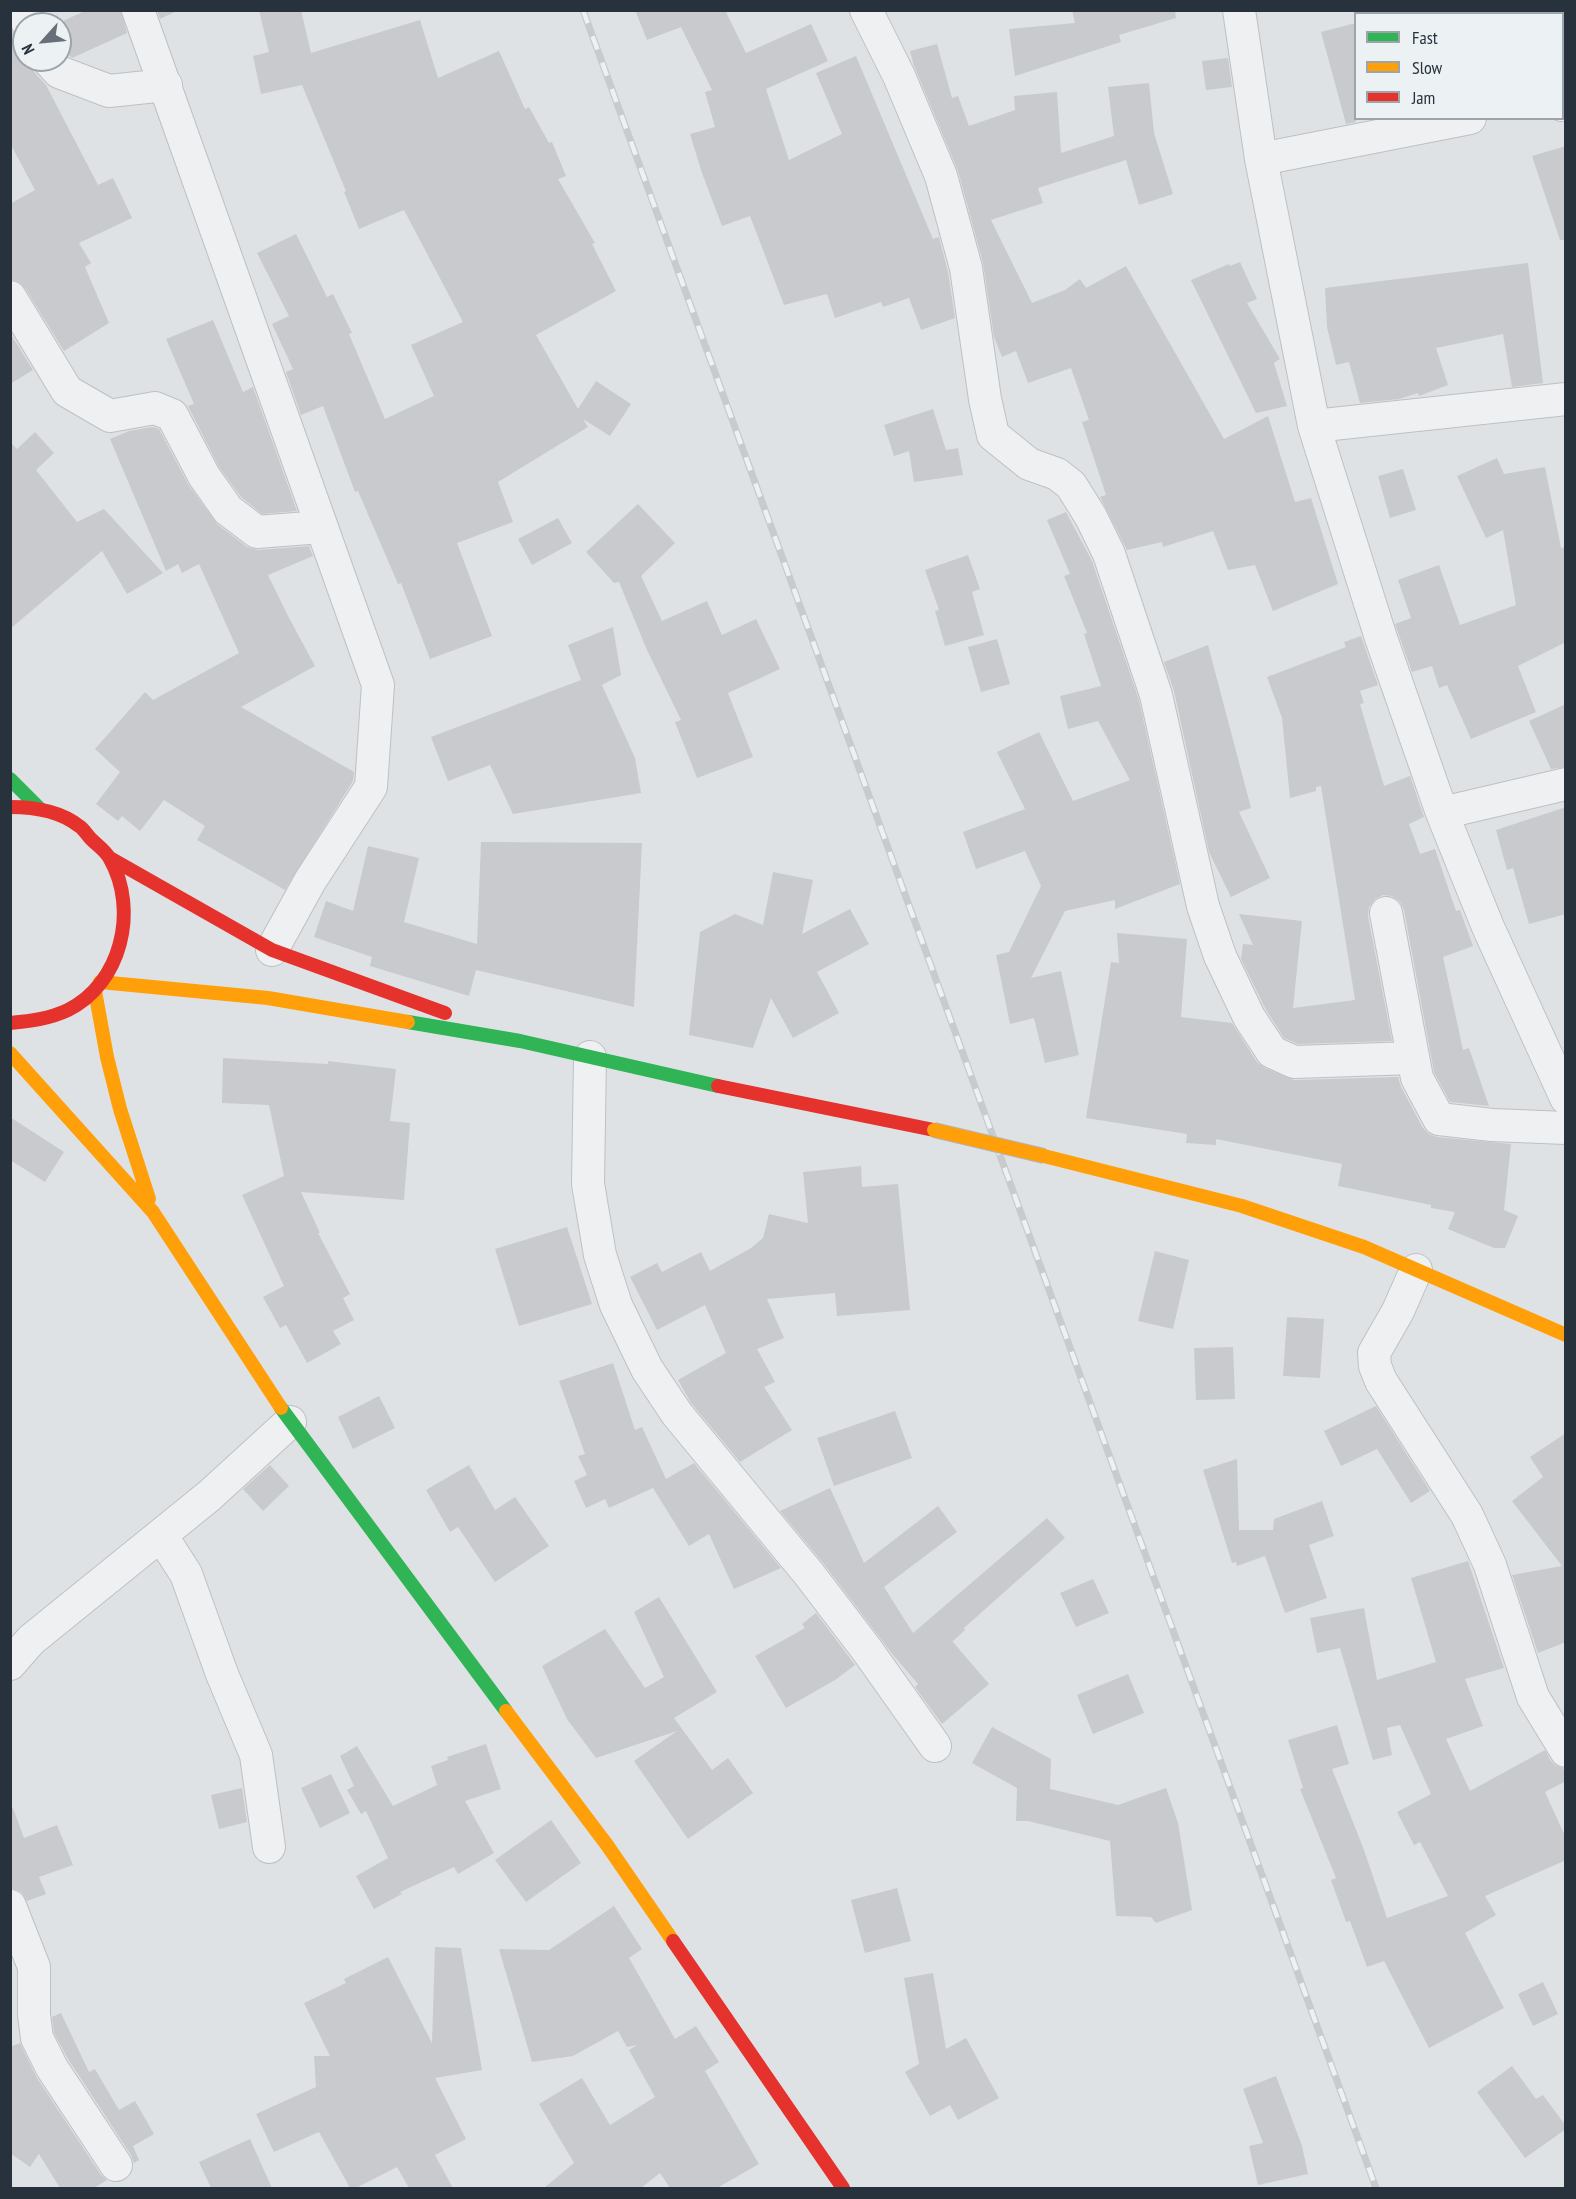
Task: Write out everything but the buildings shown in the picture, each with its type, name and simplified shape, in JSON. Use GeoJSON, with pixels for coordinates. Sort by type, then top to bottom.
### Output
{"type":"FeatureCollection","features":[{"type":"Feature","properties":{"kind":"main road"},"geometry":{"type":"LineString","coordinates":[[10,779],[39,808],[79,826],[110,858],[272,950],[520,1041]]}},
{"type":"Feature","properties":{"kind":"main road"},"geometry":{"type":"LineString","coordinates":[[10,807],[39,808]]}},
{"type":"Feature","properties":{"kind":"main road"},"geometry":{"type":"LineString","coordinates":[[10,1023],[26,1023],[52,1018],[75,1007],[98,987],[115,961],[125,927],[123,892],[110,858]]}},
{"type":"Feature","properties":{"kind":"main road"},"geometry":{"type":"LineString","coordinates":[[98,987],[268,998],[520,1041],[707,1084],[934,1130],[1044,1156],[1242,1206],[1364,1247],[1559,1333],[1566,1345]]}},
{"type":"Feature","properties":{"kind":"main road"},"geometry":{"type":"LineString","coordinates":[[98,987],[107,1058],[120,1109],[153,1212]]}},
{"type":"Feature","properties":{"kind":"main road"},"geometry":{"type":"LineString","coordinates":[[10,1053],[153,1212],[290,1422],[607,1845],[843,2188]]}},
{"type":"Feature","properties":{"kind":"street"},"geometry":{"type":"LineString","coordinates":[[138,10],[378,685],[371,787],[310,881],[272,950]]}},
{"type":"Feature","properties":{"kind":"street"},"geometry":{"type":"LineString","coordinates":[[866,10],[899,76],[941,176],[966,268],[985,399],[993,435],[1029,465],[1057,474],[1071,485],[1091,517],[1108,554],[1156,695],[1203,906],[1220,956],[1249,1017],[1272,1052],[1294,1062],[1413,1058]]}},
{"type":"Feature","properties":{"kind":"street"},"geometry":{"type":"LineString","coordinates":[[1239,10],[1261,159],[1314,426],[1381,638],[1442,813],[1488,927],[1566,1098]]}},
{"type":"Feature","properties":{"kind":"street"},"geometry":{"type":"LineString","coordinates":[[59,72],[109,92],[166,85]]}},
{"type":"Feature","properties":{"kind":"street"},"geometry":{"type":"LineString","coordinates":[[1261,159],[1460,120]]}},
{"type":"Feature","properties":{"kind":"street"},"geometry":{"type":"LineString","coordinates":[[10,297],[68,391],[110,416],[155,408],[172,415],[204,476],[228,510],[258,532],[321,527]]}},
{"type":"Feature","properties":{"kind":"street"},"geometry":{"type":"LineString","coordinates":[[1314,426],[1566,399]]}},
{"type":"Feature","properties":{"kind":"street"},"geometry":{"type":"LineString","coordinates":[[1442,813],[1566,784]]}},
{"type":"Feature","properties":{"kind":"street"},"geometry":{"type":"LineString","coordinates":[[1386,912],[1417,1078],[1439,1119],[1492,1125],[1566,1128]]}},
{"type":"Feature","properties":{"kind":"street"},"geometry":{"type":"LineString","coordinates":[[590,1058],[588,1184],[600,1255],[616,1305],[647,1369],[677,1414],[828,1599],[935,1746]]}},
{"type":"Feature","properties":{"kind":"street"},"geometry":{"type":"LineString","coordinates":[[1416,1270],[1398,1311],[1374,1353],[1375,1366],[1381,1381],[1467,1515],[1490,1565],[1533,1697],[1552,1733],[1566,1752]]}},
{"type":"Feature","properties":{"kind":"street"},"geometry":{"type":"LineString","coordinates":[[10,1664],[31,1640],[209,1496],[290,1422]]}},
{"type":"Feature","properties":{"kind":"street"},"geometry":{"type":"LineString","coordinates":[[161,1535],[186,1574],[222,1674],[256,1755],[269,1847]]}},
{"type":"Feature","properties":{"kind":"street"},"geometry":{"type":"LineString","coordinates":[[14,1924],[34,1966],[34,2015],[37,2038],[52,2068],[116,2165]]}},
{"type":"Feature","properties":{"kind":"railway"},"geometry":{"type":"LineString","coordinates":[[583,10],[1376,2188]]}},
{"type":"Feature","properties":{"kind":"traffic: fast"},"geometry":{"type":"LineString","coordinates":[[10,779],[39,808]]}},
{"type":"Feature","properties":{"kind":"traffic: fast"},"geometry":{"type":"LineString","coordinates":[[408,1022],[520,1041],[718,1086]]}},
{"type":"Feature","properties":{"kind":"traffic: fast"},"geometry":{"type":"LineString","coordinates":[[281,1408],[506,1711]]}},
{"type":"Feature","properties":{"kind":"traffic: slow"},"geometry":{"type":"LineString","coordinates":[[100,982],[268,998],[408,1022]]}},
{"type":"Feature","properties":{"kind":"traffic: slow"},"geometry":{"type":"LineString","coordinates":[[95,991],[107,1057],[120,1109],[149,1199]]}},
{"type":"Feature","properties":{"kind":"traffic: slow"},"geometry":{"type":"LineString","coordinates":[[10,1053],[153,1212],[281,1408]]}},
{"type":"Feature","properties":{"kind":"traffic: slow"},"geometry":{"type":"LineString","coordinates":[[934,1130],[1044,1156]]}},
{"type":"Feature","properties":{"kind":"traffic: slow"},"geometry":{"type":"LineString","coordinates":[[1044,1156],[1242,1206],[1364,1247],[1566,1335]]}},
{"type":"Feature","properties":{"kind":"traffic: slow"},"geometry":{"type":"LineString","coordinates":[[506,1711],[607,1845],[673,1941]]}},
{"type":"Feature","properties":{"kind":"traffic: jam"},"geometry":{"type":"LineString","coordinates":[[10,807],[55,813],[82,829],[110,859],[119,879],[123,900],[120,944],[101,983],[86,998],[68,1010],[54,1016],[10,1023]]}},
{"type":"Feature","properties":{"kind":"traffic: jam"},"geometry":{"type":"LineString","coordinates":[[110,858],[272,950],[445,1013]]}},
{"type":"Feature","properties":{"kind":"traffic: jam"},"geometry":{"type":"LineString","coordinates":[[718,1086],[934,1130]]}},
{"type":"Feature","properties":{"kind":"traffic: jam"},"geometry":{"type":"LineString","coordinates":[[673,1941],[843,2188]]}}]}
